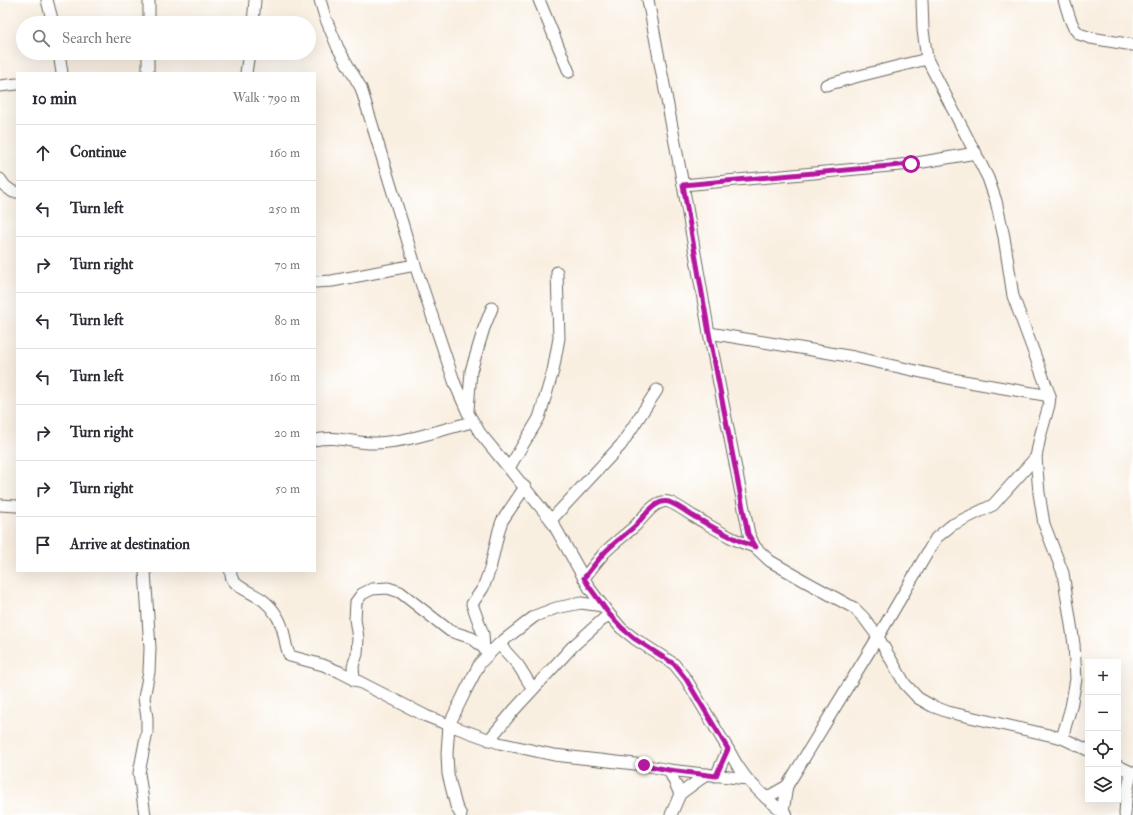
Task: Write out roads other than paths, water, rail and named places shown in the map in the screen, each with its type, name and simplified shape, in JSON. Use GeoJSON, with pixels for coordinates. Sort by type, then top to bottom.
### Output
{"type":"FeatureCollection","features":[{"type":"Feature","properties":{"kind":"street"},"geometry":{"type":"LineString","coordinates":[[48,0],[51,16]]}},
{"type":"Feature","properties":{"kind":"street"},"geometry":{"type":"LineString","coordinates":[[149,0],[149,16]]}},
{"type":"Feature","properties":{"kind":"street"},"geometry":{"type":"LineString","coordinates":[[253,16],[255,0]]}},
{"type":"Feature","properties":{"kind":"street"},"geometry":{"type":"LineString","coordinates":[[320,0],[325,17],[338,48],[361,88],[415,265],[456,384],[480,433],[551,520],[590,588],[606,610],[622,628],[635,639],[674,664],[686,679],[737,765],[747,779],[785,814]]}},
{"type":"Feature","properties":{"kind":"street"},"geometry":{"type":"LineString","coordinates":[[539,0],[569,72]]}},
{"type":"Feature","properties":{"kind":"street"},"geometry":{"type":"LineString","coordinates":[[648,0],[709,333],[748,534],[756,547],[770,560],[854,608],[864,618],[878,637],[905,684],[918,698],[932,706],[948,712],[1062,738],[1085,749]]}},
{"type":"Feature","properties":{"kind":"street"},"geometry":{"type":"LineString","coordinates":[[922,0],[927,59],[988,178],[996,201],[1004,237],[1013,296],[1050,396],[1050,405],[1040,437],[1036,457],[1039,493],[1044,524],[1063,573],[1074,644],[1076,679],[1071,707],[1062,738]]}},
{"type":"Feature","properties":{"kind":"street"},"geometry":{"type":"LineString","coordinates":[[1064,0],[1070,19],[1074,28],[1079,34],[1091,38],[1133,45]]}},
{"type":"Feature","properties":{"kind":"street"},"geometry":{"type":"LineString","coordinates":[[826,85],[927,59]]}},
{"type":"Feature","properties":{"kind":"street"},"geometry":{"type":"LineString","coordinates":[[60,60],[62,72]]}},
{"type":"Feature","properties":{"kind":"street"},"geometry":{"type":"LineString","coordinates":[[148,60],[148,72]]}},
{"type":"Feature","properties":{"kind":"street"},"geometry":{"type":"LineString","coordinates":[[246,72],[248,60]]}},
{"type":"Feature","properties":{"kind":"street"},"geometry":{"type":"LineString","coordinates":[[0,86],[16,84]]}},
{"type":"Feature","properties":{"kind":"street"},"geometry":{"type":"LineString","coordinates":[[683,185],[911,164],[976,153]]}},
{"type":"Feature","properties":{"kind":"street"},"geometry":{"type":"LineString","coordinates":[[0,179],[5,186],[15,192]]}},
{"type":"Feature","properties":{"kind":"street"},"geometry":{"type":"LineString","coordinates":[[0,194],[15,192]]}},
{"type":"Feature","properties":{"kind":"street"},"geometry":{"type":"LineString","coordinates":[[316,282],[332,281],[415,265]]}},
{"type":"Feature","properties":{"kind":"street"},"geometry":{"type":"LineString","coordinates":[[509,468],[540,418],[553,370],[559,338],[557,272]]}},
{"type":"Feature","properties":{"kind":"street"},"geometry":{"type":"LineString","coordinates":[[471,417],[471,371],[484,328],[492,308]]}},
{"type":"Feature","properties":{"kind":"street"},"geometry":{"type":"LineString","coordinates":[[709,333],[854,357],[952,379],[1050,396]]}},
{"type":"Feature","properties":{"kind":"street"},"geometry":{"type":"LineString","coordinates":[[551,520],[621,444],[657,390]]}},
{"type":"Feature","properties":{"kind":"street"},"geometry":{"type":"LineString","coordinates":[[316,440],[334,438],[376,443],[394,442],[413,438],[471,417]]}},
{"type":"Feature","properties":{"kind":"street"},"geometry":{"type":"LineString","coordinates":[[785,814],[787,786],[878,637],[936,538],[952,525],[993,505],[1036,457]]}},
{"type":"Feature","properties":{"kind":"street"},"geometry":{"type":"LineString","coordinates":[[487,651],[483,634],[472,604],[483,588],[502,521],[525,487]]}},
{"type":"Feature","properties":{"kind":"street"},"geometry":{"type":"LineString","coordinates":[[584,578],[605,553],[622,536],[635,526],[649,510],[658,503],[663,502],[668,502],[678,507],[735,540],[756,547]]}},
{"type":"Feature","properties":{"kind":"street"},"geometry":{"type":"LineString","coordinates":[[0,505],[16,506]]}},
{"type":"Feature","properties":{"kind":"street"},"geometry":{"type":"LineString","coordinates":[[145,572],[150,648],[149,672],[144,698],[147,718],[147,732],[139,773],[145,815]]}},
{"type":"Feature","properties":{"kind":"street"},"geometry":{"type":"LineString","coordinates":[[231,572],[233,580],[240,586],[264,600],[276,614],[284,633],[286,650],[290,656],[323,665],[340,672],[426,716],[489,740],[554,755],[747,779]]}},
{"type":"Feature","properties":{"kind":"street"},"geometry":{"type":"LineString","coordinates":[[354,680],[353,666],[357,654],[358,638],[356,602],[362,594],[372,589],[388,588],[400,592],[450,631],[472,638],[487,651]]}},
{"type":"Feature","properties":{"kind":"street"},"geometry":{"type":"LineString","coordinates":[[581,603],[590,588]]}},
{"type":"Feature","properties":{"kind":"street"},"geometry":{"type":"LineString","coordinates":[[461,815],[456,806],[448,774],[447,753],[449,725],[487,651],[499,644],[535,616],[556,608],[581,603],[606,610]]}},
{"type":"Feature","properties":{"kind":"street"},"geometry":{"type":"LineString","coordinates":[[489,740],[514,710],[606,610]]}},
{"type":"Feature","properties":{"kind":"street"},"geometry":{"type":"LineString","coordinates":[[499,644],[518,665],[533,689]]}},
{"type":"Feature","properties":{"kind":"street"},"geometry":{"type":"LineString","coordinates":[[340,672],[353,666]]}},
{"type":"Feature","properties":{"kind":"street"},"geometry":{"type":"LineString","coordinates":[[671,815],[680,794],[711,775],[728,749]]}},
{"type":"Feature","properties":{"kind":"street"},"geometry":{"type":"LineString","coordinates":[[1120,767],[1132,773],[1126,798],[1125,815]]}},
{"type":"Feature","properties":{"kind":"street"},"geometry":{"type":"LineString","coordinates":[[669,770],[680,794]]}},
{"type":"Feature","properties":{"kind":"street"},"geometry":{"type":"LineString","coordinates":[[766,798],[787,786]]}}]}
